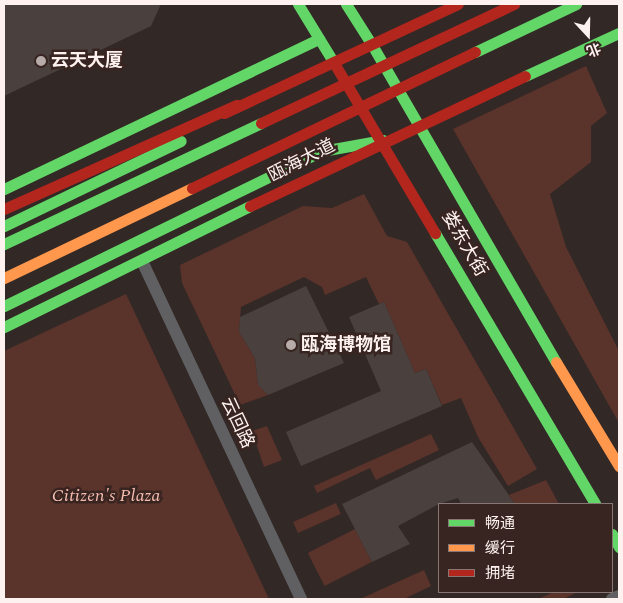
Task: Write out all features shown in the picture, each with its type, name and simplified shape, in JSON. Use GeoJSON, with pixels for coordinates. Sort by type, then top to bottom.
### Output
{"type":"FeatureCollection","features":[{"type":"Feature","properties":{"kind":"main road","name":"娄东大街"},"geometry":{"type":"LineString","coordinates":[[298,4],[383,140],[594,503]]}},
{"type":"Feature","properties":{"kind":"main road","name":"娄东大街"},"geometry":{"type":"LineString","coordinates":[[346,4],[372,45],[416,125],[619,466]]}},
{"type":"Feature","properties":{"kind":"main road"},"geometry":{"type":"LineString","coordinates":[[4,209],[74,174],[334,63],[458,4]]}},
{"type":"Feature","properties":{"kind":"main road"},"geometry":{"type":"LineString","coordinates":[[4,244],[514,4]]}},
{"type":"Feature","properties":{"kind":"main road","name":"瓯海大道"},"geometry":{"type":"LineString","coordinates":[[4,278],[576,4]]}},
{"type":"Feature","properties":{"kind":"main road","name":"瓯海大道"},"geometry":{"type":"LineString","coordinates":[[4,327],[142,261],[383,140],[619,33]]}},
{"type":"Feature","properties":{"kind":"main road"},"geometry":{"type":"LineString","coordinates":[[4,189],[319,39]]}},
{"type":"Feature","properties":{"kind":"main road"},"geometry":{"type":"LineString","coordinates":[[4,226],[172,147],[237,105]]}},
{"type":"Feature","properties":{"kind":"main road"},"geometry":{"type":"LineString","coordinates":[[4,306],[322,151],[383,140]]}},
{"type":"Feature","properties":{"kind":"street","name":"云回路"},"geometry":{"type":"LineString","coordinates":[[142,261],[300,599]]}},
{"type":"Feature","properties":{"kind":"street"},"geometry":{"type":"LineString","coordinates":[[612,599],[619,596]]}},
{"type":"Feature","properties":{"kind":"green space"},"geometry":{"type":"Polygon","coordinates":[[[586,66],[607,113],[591,126],[591,162],[550,194],[566,247],[619,351],[619,423],[453,129],[586,66]]]}},
{"type":"Feature","properties":{"kind":"green space"},"geometry":{"type":"Polygon","coordinates":[[[364,194],[387,236],[407,242],[537,469],[508,486],[478,437],[461,398],[442,405],[426,369],[415,373],[384,302],[379,304],[366,277],[325,295],[322,287],[304,277],[241,307],[239,332],[255,358],[258,385],[268,395],[240,405],[182,283],[180,265],[303,206],[332,208],[364,194]]]}},
{"type":"Feature","properties":{"kind":"green space","name":"Citizen's Plaza"},"geometry":{"type":"Polygon","coordinates":[[[126,294],[269,599],[4,599],[4,351],[126,294]]]}},
{"type":"Feature","properties":{"kind":"green space"},"geometry":{"type":"Polygon","coordinates":[[[267,426],[282,460],[264,467],[252,431],[267,426]]]}},
{"type":"Feature","properties":{"kind":"green space"},"geometry":{"type":"Polygon","coordinates":[[[431,434],[439,450],[376,480],[370,468],[317,493],[314,486],[431,434]]]}},
{"type":"Feature","properties":{"kind":"green space"},"geometry":{"type":"Polygon","coordinates":[[[546,480],[558,503],[514,503],[509,495],[546,480]]]}},
{"type":"Feature","properties":{"kind":"green space"},"geometry":{"type":"Polygon","coordinates":[[[336,503],[341,514],[298,533],[293,522],[336,503]]]}},
{"type":"Feature","properties":{"kind":"green space"},"geometry":{"type":"Polygon","coordinates":[[[355,529],[372,562],[325,586],[308,553],[355,529]]]}},
{"type":"Feature","properties":{"kind":"green space"},"geometry":{"type":"Polygon","coordinates":[[[424,570],[431,586],[404,599],[360,599],[424,570]]]}},
{"type":"Feature","properties":{"kind":"green space"},"geometry":{"type":"Polygon","coordinates":[[[552,593],[576,593],[563,599],[538,599],[552,593]]]}},
{"type":"Feature","properties":{"kind":"building","name":"云天大厦"},"geometry":{"type":"Polygon","coordinates":[[[4,4],[161,4],[151,26],[4,96],[4,4]]]}},
{"type":"Feature","properties":{"kind":"building","name":"瓯海博物馆"},"geometry":{"type":"Polygon","coordinates":[[[306,286],[344,363],[268,395],[258,385],[255,358],[239,332],[240,317],[306,286]]]}},
{"type":"Feature","properties":{"kind":"building"},"geometry":{"type":"Polygon","coordinates":[[[384,302],[415,373],[426,369],[442,406],[301,466],[286,432],[381,391],[349,317],[384,302]]]}},
{"type":"Feature","properties":{"kind":"building"},"geometry":{"type":"Polygon","coordinates":[[[472,442],[514,503],[460,503],[458,498],[438,503],[398,526],[410,544],[372,562],[342,504],[472,442]]]}},
{"type":"Feature","properties":{"kind":"traffic: fast"},"geometry":{"type":"LineString","coordinates":[[298,4],[334,63]]}},
{"type":"Feature","properties":{"kind":"traffic: fast"},"geometry":{"type":"LineString","coordinates":[[346,4],[372,45]]}},
{"type":"Feature","properties":{"kind":"traffic: fast"},"geometry":{"type":"LineString","coordinates":[[475,52],[576,4]]}},
{"type":"Feature","properties":{"kind":"traffic: fast"},"geometry":{"type":"LineString","coordinates":[[525,76],[619,33]]}},
{"type":"Feature","properties":{"kind":"traffic: fast"},"geometry":{"type":"LineString","coordinates":[[4,189],[319,39]]}},
{"type":"Feature","properties":{"kind":"traffic: fast"},"geometry":{"type":"LineString","coordinates":[[375,50],[556,362]]}},
{"type":"Feature","properties":{"kind":"traffic: fast"},"geometry":{"type":"LineString","coordinates":[[4,244],[261,123]]}},
{"type":"Feature","properties":{"kind":"traffic: fast"},"geometry":{"type":"LineString","coordinates":[[4,306],[322,151],[383,140]]}},
{"type":"Feature","properties":{"kind":"traffic: fast"},"geometry":{"type":"LineString","coordinates":[[4,226],[181,141]]}},
{"type":"Feature","properties":{"kind":"traffic: fast"},"geometry":{"type":"LineString","coordinates":[[4,327],[250,206]]}},
{"type":"Feature","properties":{"kind":"traffic: fast"},"geometry":{"type":"LineString","coordinates":[[435,233],[594,503]]}},
{"type":"Feature","properties":{"kind":"traffic: fast"},"geometry":{"type":"LineString","coordinates":[[613,536],[619,547]]}},
{"type":"Feature","properties":{"kind":"traffic: slow"},"geometry":{"type":"LineString","coordinates":[[4,278],[192,188]]}},
{"type":"Feature","properties":{"kind":"traffic: slow"},"geometry":{"type":"LineString","coordinates":[[556,362],[619,466]]}},
{"type":"Feature","properties":{"kind":"traffic: jam"},"geometry":{"type":"LineString","coordinates":[[224,113],[458,4]]}},
{"type":"Feature","properties":{"kind":"traffic: jam"},"geometry":{"type":"LineString","coordinates":[[261,123],[514,4]]}},
{"type":"Feature","properties":{"kind":"traffic: jam"},"geometry":{"type":"LineString","coordinates":[[192,188],[475,52]]}},
{"type":"Feature","properties":{"kind":"traffic: jam"},"geometry":{"type":"LineString","coordinates":[[334,63],[435,233]]}},
{"type":"Feature","properties":{"kind":"traffic: jam"},"geometry":{"type":"LineString","coordinates":[[250,206],[525,76]]}},
{"type":"Feature","properties":{"kind":"traffic: jam"},"geometry":{"type":"LineString","coordinates":[[4,209],[237,105]]}},
{"type":"Feature","properties":{"kind":"place","name":"云天大厦"},"geometry":{"type":"Point","coordinates":[41,61]}},
{"type":"Feature","properties":{"kind":"place","name":"瓯海博物馆"},"geometry":{"type":"Point","coordinates":[291,345]}}]}
